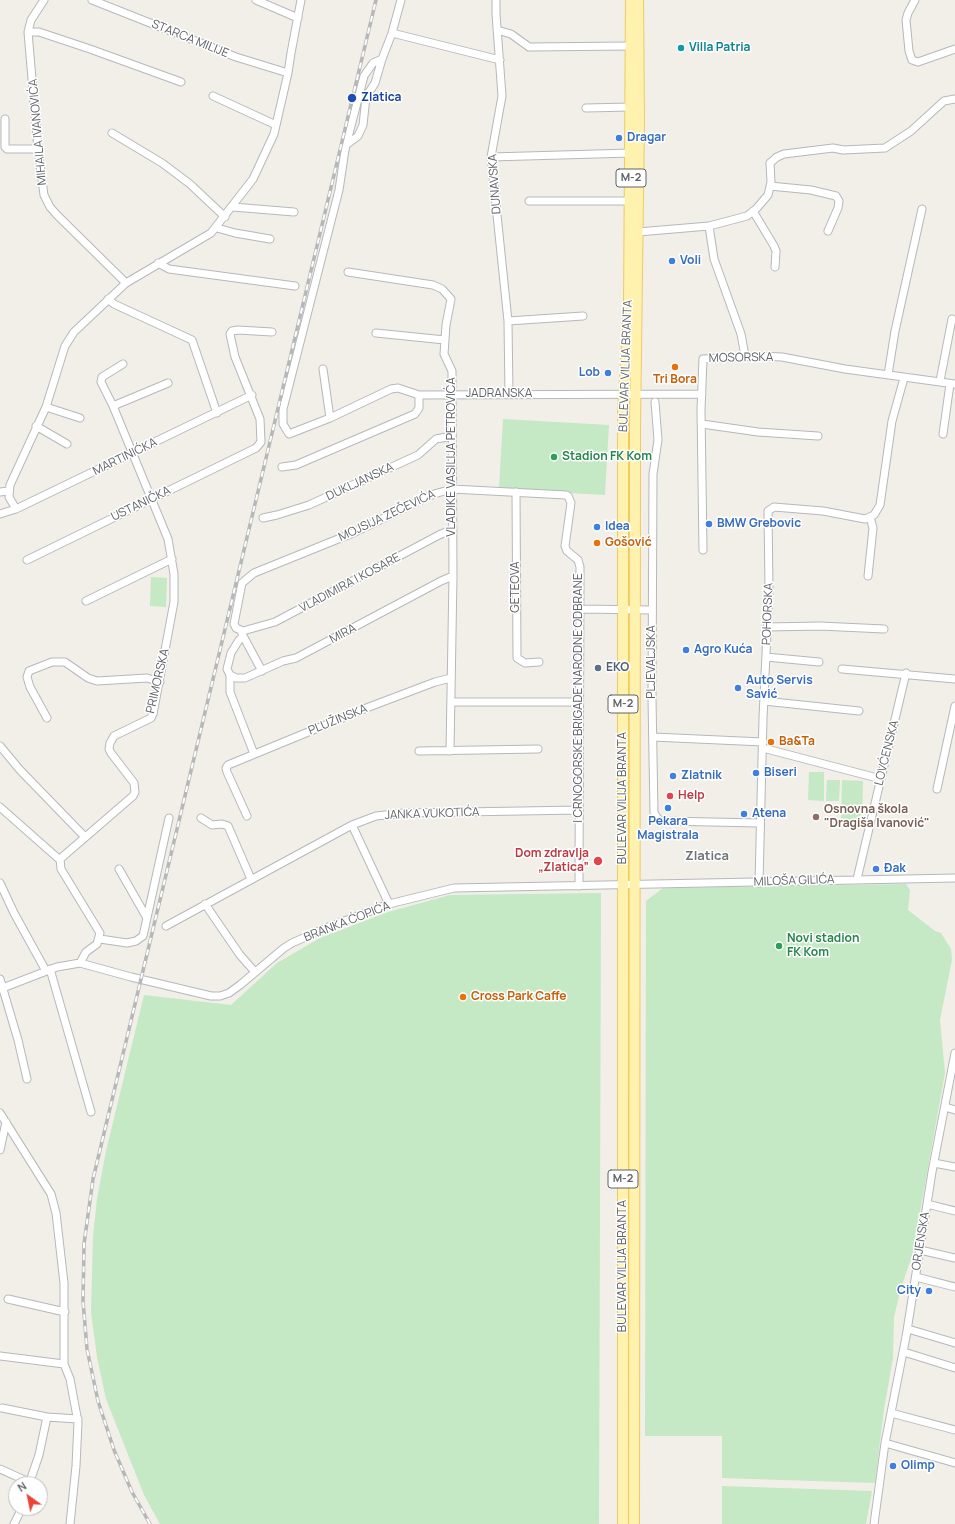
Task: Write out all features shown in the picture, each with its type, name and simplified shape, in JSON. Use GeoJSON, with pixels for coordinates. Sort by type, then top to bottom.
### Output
{"type":"FeatureCollection","features":[{"type":"Feature","properties":{"kind":"main road","name":"BULEVAR VILIJA BRANTA"},"geometry":{"type":"LineString","coordinates":[[622,1524],[624,393],[629,321],[631,0]]}},
{"type":"Feature","properties":{"kind":"main road","name":"BULEVAR VILIJA BRANTA"},"geometry":{"type":"LineString","coordinates":[[634,1524],[634,610],[635,394],[638,232],[638,0]]}},
{"type":"Feature","properties":{"kind":"street","name":"MIHAILA IVANOVIĆA"},"geometry":{"type":"LineString","coordinates":[[44,0],[31,20],[28,32],[38,149],[44,194],[50,207],[126,283]]}},
{"type":"Feature","properties":{"kind":"street","name":"STARCA MILIJE"},"geometry":{"type":"LineString","coordinates":[[92,0],[236,57],[288,74]]}},
{"type":"Feature","properties":{"kind":"street"},"geometry":{"type":"LineString","coordinates":[[256,0],[298,18]]}},
{"type":"Feature","properties":{"kind":"street"},"geometry":{"type":"LineString","coordinates":[[16,509],[9,497],[8,491],[46,406],[67,341],[78,326],[126,283],[158,263],[208,236],[217,228],[248,188],[258,171],[274,134],[288,74],[290,53],[302,0]]}},
{"type":"Feature","properties":{"kind":"street"},"geometry":{"type":"LineString","coordinates":[[346,145],[358,136],[363,125],[366,97],[375,82],[392,34],[401,0]]}},
{"type":"Feature","properties":{"kind":"street","name":"DUNAVSKA"},"geometry":{"type":"LineString","coordinates":[[496,0],[502,96],[491,157],[508,321],[509,394]]}},
{"type":"Feature","properties":{"kind":"street"},"geometry":{"type":"LineString","coordinates":[[915,0],[906,20],[910,58],[918,62],[955,49]]}},
{"type":"Feature","properties":{"kind":"street"},"geometry":{"type":"LineString","coordinates":[[497,30],[511,34],[529,46],[630,46]]}},
{"type":"Feature","properties":{"kind":"street"},"geometry":{"type":"LineString","coordinates":[[28,32],[39,32],[83,46],[181,82]]}},
{"type":"Feature","properties":{"kind":"street"},"geometry":{"type":"LineString","coordinates":[[392,34],[500,60]]}},
{"type":"Feature","properties":{"kind":"street"},"geometry":{"type":"LineString","coordinates":[[346,145],[364,76],[373,63],[382,59]]}},
{"type":"Feature","properties":{"kind":"street"},"geometry":{"type":"LineString","coordinates":[[213,96],[276,125]]}},
{"type":"Feature","properties":{"kind":"street"},"geometry":{"type":"LineString","coordinates":[[638,232],[710,226],[742,218],[753,211],[768,195],[770,186],[770,164],[781,155],[833,148],[844,150],[885,148],[911,131],[944,101],[955,99]]}},
{"type":"Feature","properties":{"kind":"street"},"geometry":{"type":"LineString","coordinates":[[586,108],[630,107]]}},
{"type":"Feature","properties":{"kind":"street"},"geometry":{"type":"LineString","coordinates":[[5,119],[5,147],[7,149],[38,149]]}},
{"type":"Feature","properties":{"kind":"street"},"geometry":{"type":"LineString","coordinates":[[112,132],[162,163],[190,184],[225,216]]}},
{"type":"Feature","properties":{"kind":"street","name":"JADRANSKA"},"geometry":{"type":"LineString","coordinates":[[346,145],[339,190],[283,409],[283,424],[289,434],[330,418],[391,389],[403,389],[418,395],[635,394]]}},
{"type":"Feature","properties":{"kind":"street"},"geometry":{"type":"LineString","coordinates":[[491,157],[631,153]]}},
{"type":"Feature","properties":{"kind":"street"},"geometry":{"type":"LineString","coordinates":[[770,186],[811,190],[836,196],[839,201],[838,208],[828,231]]}},
{"type":"Feature","properties":{"kind":"street"},"geometry":{"type":"LineString","coordinates":[[530,202],[630,201]]}},
{"type":"Feature","properties":{"kind":"street"},"geometry":{"type":"LineString","coordinates":[[233,207],[294,212]]}},
{"type":"Feature","properties":{"kind":"street"},"geometry":{"type":"LineString","coordinates":[[888,375],[895,331],[922,209]]}},
{"type":"Feature","properties":{"kind":"street"},"geometry":{"type":"LineString","coordinates":[[753,211],[776,251],[775,267]]}},
{"type":"Feature","properties":{"kind":"street"},"geometry":{"type":"LineString","coordinates":[[710,226],[714,259],[741,334],[745,356]]}},
{"type":"Feature","properties":{"kind":"street"},"geometry":{"type":"LineString","coordinates":[[217,228],[229,232],[270,239]]}},
{"type":"Feature","properties":{"kind":"street"},"geometry":{"type":"LineString","coordinates":[[158,263],[169,269],[295,286]]}},
{"type":"Feature","properties":{"kind":"street","name":"VLADIKE VASILIJA PETROVIĆA"},"geometry":{"type":"LineString","coordinates":[[348,272],[420,282],[442,289],[449,296],[451,302],[444,354],[452,371],[453,576],[450,751]]}},
{"type":"Feature","properties":{"kind":"street"},"geometry":{"type":"LineString","coordinates":[[108,299],[114,304],[192,340],[216,413]]}},
{"type":"Feature","properties":{"kind":"street"},"geometry":{"type":"LineString","coordinates":[[508,321],[583,316]]}},
{"type":"Feature","properties":{"kind":"street"},"geometry":{"type":"LineString","coordinates":[[940,381],[952,319]]}},
{"type":"Feature","properties":{"kind":"street"},"geometry":{"type":"LineString","coordinates":[[252,396],[235,357],[230,334],[232,331],[238,330],[272,332]]}},
{"type":"Feature","properties":{"kind":"street"},"geometry":{"type":"LineString","coordinates":[[376,333],[445,340]]}},
{"type":"Feature","properties":{"kind":"street","name":"MOSORSKA"},"geometry":{"type":"LineString","coordinates":[[702,394],[703,359],[745,356],[782,357],[822,366],[904,378],[940,381],[952,384]]}},
{"type":"Feature","properties":{"kind":"street","name":"PRIMORSKA"},"geometry":{"type":"LineString","coordinates":[[60,860],[133,796],[135,792],[134,783],[111,754],[109,749],[110,744],[114,736],[151,718],[160,682],[174,602],[172,559],[168,539],[101,379],[122,364]]}},
{"type":"Feature","properties":{"kind":"street"},"geometry":{"type":"LineString","coordinates":[[323,369],[330,418]]}},
{"type":"Feature","properties":{"kind":"street"},"geometry":{"type":"LineString","coordinates":[[868,576],[873,528],[870,517],[876,512],[880,505],[892,421],[904,378]]}},
{"type":"Feature","properties":{"kind":"street"},"geometry":{"type":"LineString","coordinates":[[113,406],[168,383]]}},
{"type":"Feature","properties":{"kind":"street"},"geometry":{"type":"LineString","coordinates":[[943,434],[952,384]]}},
{"type":"Feature","properties":{"kind":"street"},"geometry":{"type":"LineString","coordinates":[[635,394],[702,394],[703,550]]}},
{"type":"Feature","properties":{"kind":"street"},"geometry":{"type":"LineString","coordinates":[[282,468],[296,465],[415,414],[419,408],[418,395]]}},
{"type":"Feature","properties":{"kind":"street","name":"MARTINIĆKA"},"geometry":{"type":"LineString","coordinates":[[0,514],[16,509],[252,396]]}},
{"type":"Feature","properties":{"kind":"street","name":"USTANIČKA"},"geometry":{"type":"LineString","coordinates":[[27,560],[254,450],[260,442],[260,421],[252,396]]}},
{"type":"Feature","properties":{"kind":"street","name":"PLJEVALJSKA"},"geometry":{"type":"LineString","coordinates":[[655,402],[658,440],[653,474],[652,610],[654,813],[658,819],[663,821],[760,823]]}},
{"type":"Feature","properties":{"kind":"street"},"geometry":{"type":"LineString","coordinates":[[46,406],[80,418]]}},
{"type":"Feature","properties":{"kind":"street"},"geometry":{"type":"LineString","coordinates":[[702,424],[758,432],[818,436]]}},
{"type":"Feature","properties":{"kind":"street"},"geometry":{"type":"LineString","coordinates":[[36,426],[67,444]]}},
{"type":"Feature","properties":{"kind":"street","name":"DUKLJANSKA"},"geometry":{"type":"LineString","coordinates":[[263,518],[309,505],[418,455],[436,439],[452,436]]}},
{"type":"Feature","properties":{"kind":"street","name":"MOJSIJA ZEČEVIĆA"},"geometry":{"type":"LineString","coordinates":[[243,633],[236,628],[234,624],[242,584],[258,571],[353,533],[434,494],[452,489],[566,495]]}},
{"type":"Feature","properties":{"kind":"street"},"geometry":{"type":"LineString","coordinates":[[0,492],[8,491]]}},
{"type":"Feature","properties":{"kind":"street","name":"GETEOVA"},"geometry":{"type":"LineString","coordinates":[[516,492],[517,658],[520,662],[525,663],[539,662]]}},
{"type":"Feature","properties":{"kind":"street","name":"I CRNOGORSKE BRIGADE NARODNE ODBRANE"},"geometry":{"type":"LineString","coordinates":[[566,495],[571,503],[565,546],[580,564],[579,886]]}},
{"type":"Feature","properties":{"kind":"street","name":"POHORSKA"},"geometry":{"type":"LineString","coordinates":[[759,882],[769,590],[768,513],[770,509],[774,507],[804,509],[865,519],[870,517]]}},
{"type":"Feature","properties":{"kind":"street","name":"VLADIMIRA I KOSARE"},"geometry":{"type":"LineString","coordinates":[[243,633],[264,626],[286,616],[453,529]]}},
{"type":"Feature","properties":{"kind":"street"},"geometry":{"type":"LineString","coordinates":[[86,601],[172,559]]}},
{"type":"Feature","properties":{"kind":"street","name":"MIRA"},"geometry":{"type":"LineString","coordinates":[[230,675],[236,678],[245,678],[283,661],[291,660],[303,655],[453,576]]}},
{"type":"Feature","properties":{"kind":"street"},"geometry":{"type":"LineString","coordinates":[[580,609],[652,610]]}},
{"type":"Feature","properties":{"kind":"street"},"geometry":{"type":"LineString","coordinates":[[767,627],[820,626],[884,629]]}},
{"type":"Feature","properties":{"kind":"street"},"geometry":{"type":"LineString","coordinates":[[243,633],[262,671]]}},
{"type":"Feature","properties":{"kind":"street"},"geometry":{"type":"LineString","coordinates":[[243,633],[227,662],[227,669],[230,675],[230,692],[254,754]]}},
{"type":"Feature","properties":{"kind":"street"},"geometry":{"type":"LineString","coordinates":[[766,657],[819,662]]}},
{"type":"Feature","properties":{"kind":"street"},"geometry":{"type":"LineString","coordinates":[[47,718],[30,687],[27,677],[29,671],[52,662],[65,662],[88,678],[97,681],[147,678],[160,682]]}},
{"type":"Feature","properties":{"kind":"street"},"geometry":{"type":"LineString","coordinates":[[842,669],[906,673],[955,679]]}},
{"type":"Feature","properties":{"kind":"street","name":"LOVĆENSKA"},"geometry":{"type":"LineString","coordinates":[[857,880],[906,673]]}},
{"type":"Feature","properties":{"kind":"street","name":"PLUŽINSKA"},"geometry":{"type":"LineString","coordinates":[[247,816],[226,767],[254,754],[413,690],[452,678]]}},
{"type":"Feature","properties":{"kind":"street"},"geometry":{"type":"LineString","coordinates":[[764,701],[859,711]]}},
{"type":"Feature","properties":{"kind":"street"},"geometry":{"type":"LineString","coordinates":[[451,702],[579,702]]}},
{"type":"Feature","properties":{"kind":"street"},"geometry":{"type":"LineString","coordinates":[[937,789],[955,706]]}},
{"type":"Feature","properties":{"kind":"street"},"geometry":{"type":"LineString","coordinates":[[653,737],[763,745],[881,779]]}},
{"type":"Feature","properties":{"kind":"street"},"geometry":{"type":"LineString","coordinates":[[0,746],[20,770],[85,837]]}},
{"type":"Feature","properties":{"kind":"street"},"geometry":{"type":"LineString","coordinates":[[420,751],[538,749]]}},
{"type":"Feature","properties":{"kind":"street"},"geometry":{"type":"LineString","coordinates":[[0,808],[60,860],[61,869],[100,933],[100,939],[97,944],[84,954],[80,963],[70,963],[48,970],[2,988]]}},
{"type":"Feature","properties":{"kind":"street","name":"JANKA VUKOTIĆA"},"geometry":{"type":"LineString","coordinates":[[166,926],[352,825],[376,816],[404,813],[579,810]]}},
{"type":"Feature","properties":{"kind":"street"},"geometry":{"type":"LineString","coordinates":[[100,939],[127,943],[136,941],[143,936],[169,818]]}},
{"type":"Feature","properties":{"kind":"street"},"geometry":{"type":"LineString","coordinates":[[201,818],[212,825],[222,824],[228,826],[251,879]]}},
{"type":"Feature","properties":{"kind":"street"},"geometry":{"type":"LineString","coordinates":[[352,825],[389,904]]}},
{"type":"Feature","properties":{"kind":"street"},"geometry":{"type":"LineString","coordinates":[[119,869],[147,918]]}},
{"type":"Feature","properties":{"kind":"street","name":"MILOŠA GILIĆA"},"geometry":{"type":"LineString","coordinates":[[634,885],[955,878]]}},
{"type":"Feature","properties":{"kind":"street"},"geometry":{"type":"LineString","coordinates":[[0,883],[14,913],[48,970],[91,1112]]}},
{"type":"Feature","properties":{"kind":"street","name":"BRANKA ĆOPIĆA"},"geometry":{"type":"LineString","coordinates":[[80,963],[211,996],[228,993],[292,943],[326,928],[389,904],[454,888],[634,885]]}},
{"type":"Feature","properties":{"kind":"street"},"geometry":{"type":"LineString","coordinates":[[205,904],[240,955],[255,972]]}},
{"type":"Feature","properties":{"kind":"street"},"geometry":{"type":"LineString","coordinates":[[0,979],[27,1079]]}},
{"type":"Feature","properties":{"kind":"street","name":"ORJENSKA"},"geometry":{"type":"LineString","coordinates":[[874,1524],[885,1443],[904,1352],[927,1204],[955,1053]]}},
{"type":"Feature","properties":{"kind":"street"},"geometry":{"type":"LineString","coordinates":[[945,1107],[955,1110]]}},
{"type":"Feature","properties":{"kind":"street"},"geometry":{"type":"LineString","coordinates":[[0,1113],[51,1194],[54,1203],[64,1270],[64,1364],[70,1379],[78,1419],[76,1466],[70,1524]]}},
{"type":"Feature","properties":{"kind":"street"},"geometry":{"type":"LineString","coordinates":[[0,1150],[6,1122]]}},
{"type":"Feature","properties":{"kind":"street"},"geometry":{"type":"LineString","coordinates":[[934,1163],[955,1168]]}},
{"type":"Feature","properties":{"kind":"street"},"geometry":{"type":"LineString","coordinates":[[927,1204],[955,1211]]}},
{"type":"Feature","properties":{"kind":"street"},"geometry":{"type":"LineString","coordinates":[[920,1250],[955,1258]]}},
{"type":"Feature","properties":{"kind":"street"},"geometry":{"type":"LineString","coordinates":[[916,1277],[955,1287]]}},
{"type":"Feature","properties":{"kind":"street"},"geometry":{"type":"LineString","coordinates":[[8,1299],[65,1312]]}},
{"type":"Feature","properties":{"kind":"street"},"geometry":{"type":"LineString","coordinates":[[908,1329],[955,1344]]}},
{"type":"Feature","properties":{"kind":"street"},"geometry":{"type":"LineString","coordinates":[[904,1352],[955,1368]]}},
{"type":"Feature","properties":{"kind":"street"},"geometry":{"type":"LineString","coordinates":[[0,1356],[64,1364]]}},
{"type":"Feature","properties":{"kind":"street"},"geometry":{"type":"LineString","coordinates":[[2,1408],[47,1417],[78,1419]]}},
{"type":"Feature","properties":{"kind":"street"},"geometry":{"type":"LineString","coordinates":[[891,1413],[955,1430]]}},
{"type":"Feature","properties":{"kind":"street"},"geometry":{"type":"LineString","coordinates":[[31,1476],[47,1417]]}},
{"type":"Feature","properties":{"kind":"street"},"geometry":{"type":"LineString","coordinates":[[885,1443],[955,1463]]}},
{"type":"Feature","properties":{"kind":"street"},"geometry":{"type":"LineString","coordinates":[[0,1469],[14,1476]]}},
{"type":"Feature","properties":{"kind":"green space","name":"Stadion FK Kom"},"geometry":{"type":"Polygon","coordinates":[[[503,419],[609,425],[605,495],[499,489],[503,419]]]}},
{"type":"Feature","properties":{"kind":"green space"},"geometry":{"type":"Polygon","coordinates":[[[151,577],[167,578],[166,607],[150,606],[151,577]]]}},
{"type":"Feature","properties":{"kind":"green space"},"geometry":{"type":"Polygon","coordinates":[[[809,772],[824,772],[824,801],[808,800],[809,772]]]}},
{"type":"Feature","properties":{"kind":"green space"},"geometry":{"type":"Polygon","coordinates":[[[827,780],[840,780],[839,801],[826,801],[827,780]]]}},
{"type":"Feature","properties":{"kind":"green space"},"geometry":{"type":"Polygon","coordinates":[[[842,780],[863,781],[862,822],[841,822],[842,780]]]}},
{"type":"Feature","properties":{"kind":"green space"},"geometry":{"type":"Polygon","coordinates":[[[906,884],[910,890],[908,910],[935,931],[941,933],[951,949],[952,960],[940,1020],[945,1073],[912,1256],[901,1288],[894,1317],[893,1358],[884,1409],[875,1483],[722,1478],[722,1436],[645,1436],[646,901],[663,888],[906,884]]]}},
{"type":"Feature","properties":{"kind":"green space"},"geometry":{"type":"Polygon","coordinates":[[[601,893],[599,1524],[160,1524],[144,1495],[106,1399],[97,1357],[91,1312],[93,1236],[97,1199],[106,1151],[144,995],[231,1005],[277,963],[320,938],[388,912],[450,895],[601,893]]]}},
{"type":"Feature","properties":{"kind":"green space"},"geometry":{"type":"Polygon","coordinates":[[[722,1486],[872,1491],[866,1524],[722,1524],[722,1486]]]}},
{"type":"Feature","properties":{"kind":"railway"},"geometry":{"type":"LineString","coordinates":[[150,1524],[132,1492],[114,1450],[98,1401],[87,1349],[83,1301],[84,1244],[93,1179],[376,0]]}},
{"type":"Feature","properties":{"kind":"place","name":"Villa Patria"},"geometry":{"type":"Point","coordinates":[681,48]}},
{"type":"Feature","properties":{"kind":"place","name":"Zlatica"},"geometry":{"type":"Point","coordinates":[352,98]}},
{"type":"Feature","properties":{"kind":"place","name":"Dragar"},"geometry":{"type":"Point","coordinates":[619,138]}},
{"type":"Feature","properties":{"kind":"place","name":"Voli"},"geometry":{"type":"Point","coordinates":[672,261]}},
{"type":"Feature","properties":{"kind":"place","name":"Tri Bora"},"geometry":{"type":"Point","coordinates":[675,367]}},
{"type":"Feature","properties":{"kind":"place","name":"Lob"},"geometry":{"type":"Point","coordinates":[608,373]}},
{"type":"Feature","properties":{"kind":"place","name":"Stadion FK Kom"},"geometry":{"type":"Point","coordinates":[554,457]}},
{"type":"Feature","properties":{"kind":"place","name":"BMW Grebovic"},"geometry":{"type":"Point","coordinates":[709,524]}},
{"type":"Feature","properties":{"kind":"place","name":"Idea"},"geometry":{"type":"Point","coordinates":[597,527]}},
{"type":"Feature","properties":{"kind":"place","name":"Gošović"},"geometry":{"type":"Point","coordinates":[597,543]}},
{"type":"Feature","properties":{"kind":"place","name":"Agro Kuća"},"geometry":{"type":"Point","coordinates":[686,650]}},
{"type":"Feature","properties":{"kind":"place","name":"EKO"},"geometry":{"type":"Point","coordinates":[598,668]}},
{"type":"Feature","properties":{"kind":"place","name":"Auto Servis Savić"},"geometry":{"type":"Point","coordinates":[738,688]}},
{"type":"Feature","properties":{"kind":"place","name":"Ba&Ta"},"geometry":{"type":"Point","coordinates":[771,742]}},
{"type":"Feature","properties":{"kind":"place","name":"Biseri"},"geometry":{"type":"Point","coordinates":[756,773]}},
{"type":"Feature","properties":{"kind":"place","name":"Zlatnik"},"geometry":{"type":"Point","coordinates":[673,776]}},
{"type":"Feature","properties":{"kind":"place","name":"Help"},"geometry":{"type":"Point","coordinates":[670,796]}},
{"type":"Feature","properties":{"kind":"place","name":"Pekara Magistrala"},"geometry":{"type":"Point","coordinates":[668,808]}},
{"type":"Feature","properties":{"kind":"place","name":"Atena"},"geometry":{"type":"Point","coordinates":[744,814]}},
{"type":"Feature","properties":{"kind":"place","name":"Osnovna škola \"Dragiša Ivanović\""},"geometry":{"type":"Point","coordinates":[816,817]}},
{"type":"Feature","properties":{"kind":"place","name":"Dom zdravlja „Zlatica”"},"geometry":{"type":"Point","coordinates":[598,861]}},
{"type":"Feature","properties":{"kind":"place","name":"Đak"},"geometry":{"type":"Point","coordinates":[876,869]}},
{"type":"Feature","properties":{"kind":"place","name":"Novi stadion FK Kom"},"geometry":{"type":"Point","coordinates":[779,946]}},
{"type":"Feature","properties":{"kind":"place","name":"Cross Park Caffe"},"geometry":{"type":"Point","coordinates":[463,997]}},
{"type":"Feature","properties":{"kind":"place","name":"City"},"geometry":{"type":"Point","coordinates":[929,1291]}},
{"type":"Feature","properties":{"kind":"place","name":"Olimp"},"geometry":{"type":"Point","coordinates":[893,1466]}},
{"type":"Feature","properties":{"kind":"district","name":"Zlatica"},"geometry":{"type":"Point","coordinates":[707,856]}}]}
